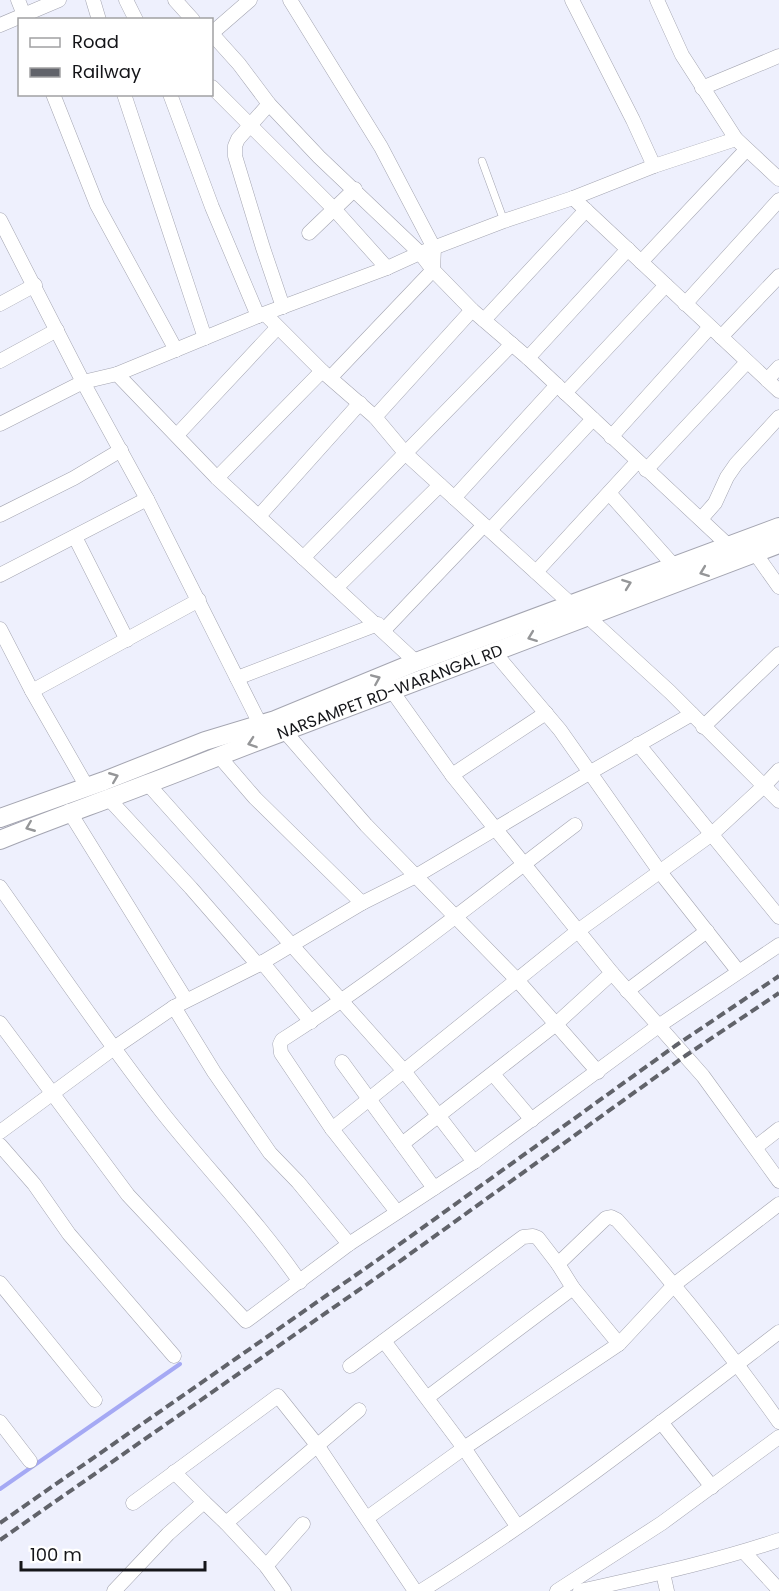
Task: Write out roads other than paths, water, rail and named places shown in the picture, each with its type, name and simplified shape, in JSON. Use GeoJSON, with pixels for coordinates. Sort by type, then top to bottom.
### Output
{"type":"FeatureCollection","features":[{"type":"Feature","properties":{"kind":"main road","name":"NARSAMPET RD-WARANGAL RD"},"geometry":{"type":"LineString","coordinates":[[0,840],[69,811],[148,784],[218,755],[273,725],[416,662],[579,610],[732,554],[779,527]]}},
{"type":"Feature","properties":{"kind":"main road","name":"NARSAMPET RD-WARANGAL RD"},"geometry":{"type":"LineString","coordinates":[[0,818],[205,741],[273,725],[392,691],[494,652],[579,610],[675,567],[732,554],[755,553],[779,544]]}},
{"type":"Feature","properties":{"kind":"street"},"geometry":{"type":"LineString","coordinates":[[18,0],[25,17],[59,0]]}},
{"type":"Feature","properties":{"kind":"street"},"geometry":{"type":"LineString","coordinates":[[93,0],[98,18]]}},
{"type":"Feature","properties":{"kind":"street"},"geometry":{"type":"LineString","coordinates":[[126,0],[135,18]]}},
{"type":"Feature","properties":{"kind":"street"},"geometry":{"type":"LineString","coordinates":[[175,0],[191,18]]}},
{"type":"Feature","properties":{"kind":"street"},"geometry":{"type":"LineString","coordinates":[[213,32],[250,0]]}},
{"type":"Feature","properties":{"kind":"street"},"geometry":{"type":"LineString","coordinates":[[217,478],[433,270],[434,248],[381,147],[290,0]]}},
{"type":"Feature","properties":{"kind":"street"},"geometry":{"type":"LineString","coordinates":[[572,0],[654,166]]}},
{"type":"Feature","properties":{"kind":"street"},"geometry":{"type":"LineString","coordinates":[[661,1],[682,55],[702,88],[746,150],[779,179]]}},
{"type":"Feature","properties":{"kind":"street"},"geometry":{"type":"LineString","coordinates":[[0,25],[18,19]]}},
{"type":"Feature","properties":{"kind":"street"},"geometry":{"type":"LineString","coordinates":[[213,34],[269,104],[319,157],[420,253],[433,270],[472,310],[528,358],[701,519],[732,554]]}},
{"type":"Feature","properties":{"kind":"street"},"geometry":{"type":"LineString","coordinates":[[702,88],[779,56]]}},
{"type":"Feature","properties":{"kind":"street"},"geometry":{"type":"LineString","coordinates":[[213,88],[335,210],[387,268]]}},
{"type":"Feature","properties":{"kind":"street"},"geometry":{"type":"LineString","coordinates":[[54,96],[97,205],[176,350]]}},
{"type":"Feature","properties":{"kind":"street"},"geometry":{"type":"LineString","coordinates":[[125,96],[206,338]]}},
{"type":"Feature","properties":{"kind":"street"},"geometry":{"type":"LineString","coordinates":[[171,96],[212,207],[261,315],[375,417],[406,454],[692,714],[779,801]]}},
{"type":"Feature","properties":{"kind":"street"},"geometry":{"type":"LineString","coordinates":[[269,104],[238,139],[235,156],[284,307]]}},
{"type":"Feature","properties":{"kind":"street"},"geometry":{"type":"LineString","coordinates":[[0,424],[83,382],[117,374],[420,253],[736,138]]}},
{"type":"Feature","properties":{"kind":"street"},"geometry":{"type":"LineString","coordinates":[[642,262],[746,150]]}},
{"type":"Feature","properties":{"kind":"street"},"geometry":{"type":"LineString","coordinates":[[309,233],[355,189]]}},
{"type":"Feature","properties":{"kind":"street"},"geometry":{"type":"LineString","coordinates":[[573,198],[779,391]]}},
{"type":"Feature","properties":{"kind":"street"},"geometry":{"type":"LineString","coordinates":[[685,303],[779,200]]}},
{"type":"Feature","properties":{"kind":"street"},"geometry":{"type":"LineString","coordinates":[[484,320],[586,210]]}},
{"type":"Feature","properties":{"kind":"street"},"geometry":{"type":"LineString","coordinates":[[2,226],[147,499],[237,678],[273,725],[454,917],[518,981],[598,1072]]}},
{"type":"Feature","properties":{"kind":"street"},"geometry":{"type":"LineString","coordinates":[[528,358],[628,249]]}},
{"type":"Feature","properties":{"kind":"street"},"geometry":{"type":"LineString","coordinates":[[721,338],[779,276]]}},
{"type":"Feature","properties":{"kind":"street"},"geometry":{"type":"LineString","coordinates":[[0,304],[34,285]]}},
{"type":"Feature","properties":{"kind":"street"},"geometry":{"type":"LineString","coordinates":[[454,498],[666,285]]}},
{"type":"Feature","properties":{"kind":"street"},"geometry":{"type":"LineString","coordinates":[[375,417],[472,310]]}},
{"type":"Feature","properties":{"kind":"street"},"geometry":{"type":"LineString","coordinates":[[611,437],[710,327]]}},
{"type":"Feature","properties":{"kind":"street"},"geometry":{"type":"LineString","coordinates":[[177,435],[277,328]]}},
{"type":"Feature","properties":{"kind":"street"},"geometry":{"type":"LineString","coordinates":[[0,361],[57,330]]}},
{"type":"Feature","properties":{"kind":"street"},"geometry":{"type":"LineString","coordinates":[[303,558],[512,344]]}},
{"type":"Feature","properties":{"kind":"street"},"geometry":{"type":"LineString","coordinates":[[536,572],[609,494],[642,466],[747,362]]}},
{"type":"Feature","properties":{"kind":"street"},"geometry":{"type":"LineString","coordinates":[[767,380],[779,367]]}},
{"type":"Feature","properties":{"kind":"street"},"geometry":{"type":"LineString","coordinates":[[117,374],[217,478],[381,627],[416,662]]}},
{"type":"Feature","properties":{"kind":"street"},"geometry":{"type":"LineString","coordinates":[[259,516],[360,403]]}},
{"type":"Feature","properties":{"kind":"street"},"geometry":{"type":"LineString","coordinates":[[701,519],[715,503],[736,464],[779,417]]}},
{"type":"Feature","properties":{"kind":"street"},"geometry":{"type":"LineString","coordinates":[[237,678],[381,627],[487,527],[593,419]]}},
{"type":"Feature","properties":{"kind":"street"},"geometry":{"type":"LineString","coordinates":[[0,515],[74,478],[121,450]]}},
{"type":"Feature","properties":{"kind":"street"},"geometry":{"type":"LineString","coordinates":[[336,588],[440,485]]}},
{"type":"Feature","properties":{"kind":"street"},"geometry":{"type":"LineString","coordinates":[[609,494],[675,567]]}},
{"type":"Feature","properties":{"kind":"street"},"geometry":{"type":"LineString","coordinates":[[0,575],[147,499]]}},
{"type":"Feature","properties":{"kind":"street"},"geometry":{"type":"LineString","coordinates":[[75,537],[127,640]]}},
{"type":"Feature","properties":{"kind":"street"},"geometry":{"type":"LineString","coordinates":[[755,553],[779,587]]}},
{"type":"Feature","properties":{"kind":"street"},"geometry":{"type":"LineString","coordinates":[[32,691],[199,600]]}},
{"type":"Feature","properties":{"kind":"street"},"geometry":{"type":"LineString","coordinates":[[0,629],[32,691],[87,787]]}},
{"type":"Feature","properties":{"kind":"street"},"geometry":{"type":"LineString","coordinates":[[494,652],[546,713],[660,872],[738,971]]}},
{"type":"Feature","properties":{"kind":"street"},"geometry":{"type":"LineString","coordinates":[[703,727],[779,654]]}},
{"type":"Feature","properties":{"kind":"street"},"geometry":{"type":"LineString","coordinates":[[392,691],[452,775],[523,864],[657,1027],[703,1076],[779,1181]]}},
{"type":"Feature","properties":{"kind":"street"},"geometry":{"type":"LineString","coordinates":[[452,775],[546,713]]}},
{"type":"Feature","properties":{"kind":"street"},"geometry":{"type":"LineString","coordinates":[[0,1132],[114,1048],[180,1004],[260,963],[362,903],[416,876],[692,714]]}},
{"type":"Feature","properties":{"kind":"street"},"geometry":{"type":"LineString","coordinates":[[638,744],[779,917]]}},
{"type":"Feature","properties":{"kind":"street"},"geometry":{"type":"LineString","coordinates":[[218,755],[255,798],[362,903]]}},
{"type":"Feature","properties":{"kind":"street"},"geometry":{"type":"LineString","coordinates":[[332,1128],[579,930],[712,834],[779,770]]}},
{"type":"Feature","properties":{"kind":"street"},"geometry":{"type":"LineString","coordinates":[[148,784],[404,1071],[474,1162]]}},
{"type":"Feature","properties":{"kind":"street"},"geometry":{"type":"LineString","coordinates":[[108,798],[260,963],[311,1022]]}},
{"type":"Feature","properties":{"kind":"street"},"geometry":{"type":"LineString","coordinates":[[69,811],[180,1004],[214,1072],[270,1153],[298,1182],[349,1244]]}},
{"type":"Feature","properties":{"kind":"street"},"geometry":{"type":"LineString","coordinates":[[397,1212],[332,1128],[279,1048],[282,1040],[311,1022],[454,917],[574,825]]}},
{"type":"Feature","properties":{"kind":"street"},"geometry":{"type":"LineString","coordinates":[[0,886],[114,1048],[164,1114],[254,1220],[300,1282]]}},
{"type":"Feature","properties":{"kind":"street"},"geometry":{"type":"LineString","coordinates":[[627,991],[707,931]]}},
{"type":"Feature","properties":{"kind":"street"},"geometry":{"type":"LineString","coordinates":[[0,1023],[128,1195],[246,1321],[349,1244],[474,1162],[657,1027],[779,945]]}},
{"type":"Feature","properties":{"kind":"street"},"geometry":{"type":"LineString","coordinates":[[402,1144],[556,1024],[612,973]]}},
{"type":"Feature","properties":{"kind":"street"},"geometry":{"type":"LineString","coordinates":[[342,1062],[434,1188]]}},
{"type":"Feature","properties":{"kind":"street"},"geometry":{"type":"LineString","coordinates":[[493,1074],[531,1120]]}},
{"type":"Feature","properties":{"kind":"street"},"geometry":{"type":"LineString","coordinates":[[756,1147],[779,1129]]}},
{"type":"Feature","properties":{"kind":"street"},"geometry":{"type":"LineString","coordinates":[[0,1145],[34,1184],[69,1234],[174,1356]]}},
{"type":"Feature","properties":{"kind":"street"},"geometry":{"type":"LineString","coordinates":[[368,1518],[464,1448],[618,1344],[675,1284],[779,1204]]}},
{"type":"Feature","properties":{"kind":"street"},"geometry":{"type":"LineString","coordinates":[[558,1264],[606,1218],[617,1220],[675,1284],[738,1364],[779,1422]]}},
{"type":"Feature","properties":{"kind":"street"},"geometry":{"type":"LineString","coordinates":[[350,1366],[523,1237],[533,1236],[538,1238],[573,1288],[618,1344]]}},
{"type":"Feature","properties":{"kind":"street"},"geometry":{"type":"LineString","coordinates":[[0,1283],[95,1400]]}},
{"type":"Feature","properties":{"kind":"street"},"geometry":{"type":"LineString","coordinates":[[428,1397],[573,1288]]}},
{"type":"Feature","properties":{"kind":"street"},"geometry":{"type":"LineString","coordinates":[[421,1591],[587,1477],[779,1332]]}},
{"type":"Feature","properties":{"kind":"street"},"geometry":{"type":"LineString","coordinates":[[384,1341],[428,1397],[517,1526]]}},
{"type":"Feature","properties":{"kind":"street"},"geometry":{"type":"LineString","coordinates":[[133,1503],[278,1396],[317,1445],[416,1591]]}},
{"type":"Feature","properties":{"kind":"street"},"geometry":{"type":"LineString","coordinates":[[226,1523],[359,1410]]}},
{"type":"Feature","properties":{"kind":"street"},"geometry":{"type":"LineString","coordinates":[[0,1422],[30,1461]]}},
{"type":"Feature","properties":{"kind":"street"},"geometry":{"type":"LineString","coordinates":[[661,1422],[712,1487]]}},
{"type":"Feature","properties":{"kind":"street"},"geometry":{"type":"LineString","coordinates":[[557,1591],[662,1523],[779,1437]]}},
{"type":"Feature","properties":{"kind":"street"},"geometry":{"type":"LineString","coordinates":[[174,1472],[266,1566],[284,1591]]}},
{"type":"Feature","properties":{"kind":"street"},"geometry":{"type":"LineString","coordinates":[[114,1591],[168,1534],[204,1502]]}},
{"type":"Feature","properties":{"kind":"street"},"geometry":{"type":"LineString","coordinates":[[266,1566],[303,1524]]}},
{"type":"Feature","properties":{"kind":"street"},"geometry":{"type":"LineString","coordinates":[[580,1591],[663,1573],[744,1552],[779,1540]]}},
{"type":"Feature","properties":{"kind":"street"},"geometry":{"type":"LineString","coordinates":[[744,1552],[779,1590]]}},
{"type":"Feature","properties":{"kind":"street"},"geometry":{"type":"LineString","coordinates":[[663,1573],[667,1591]]}},
{"type":"Feature","properties":{"kind":"lane"},"geometry":{"type":"LineString","coordinates":[[482,161],[504,222]]}},
{"type":"Feature","properties":{"kind":"waterway"},"geometry":{"type":"LineString","coordinates":[[0,1489],[180,1364]]}},
{"type":"Feature","properties":{"kind":"railway"},"geometry":{"type":"LineString","coordinates":[[0,1523],[386,1254],[675,1046],[779,976]]}},
{"type":"Feature","properties":{"kind":"railway"},"geometry":{"type":"LineString","coordinates":[[0,1540],[396,1264],[685,1056],[779,993]]}}]}
